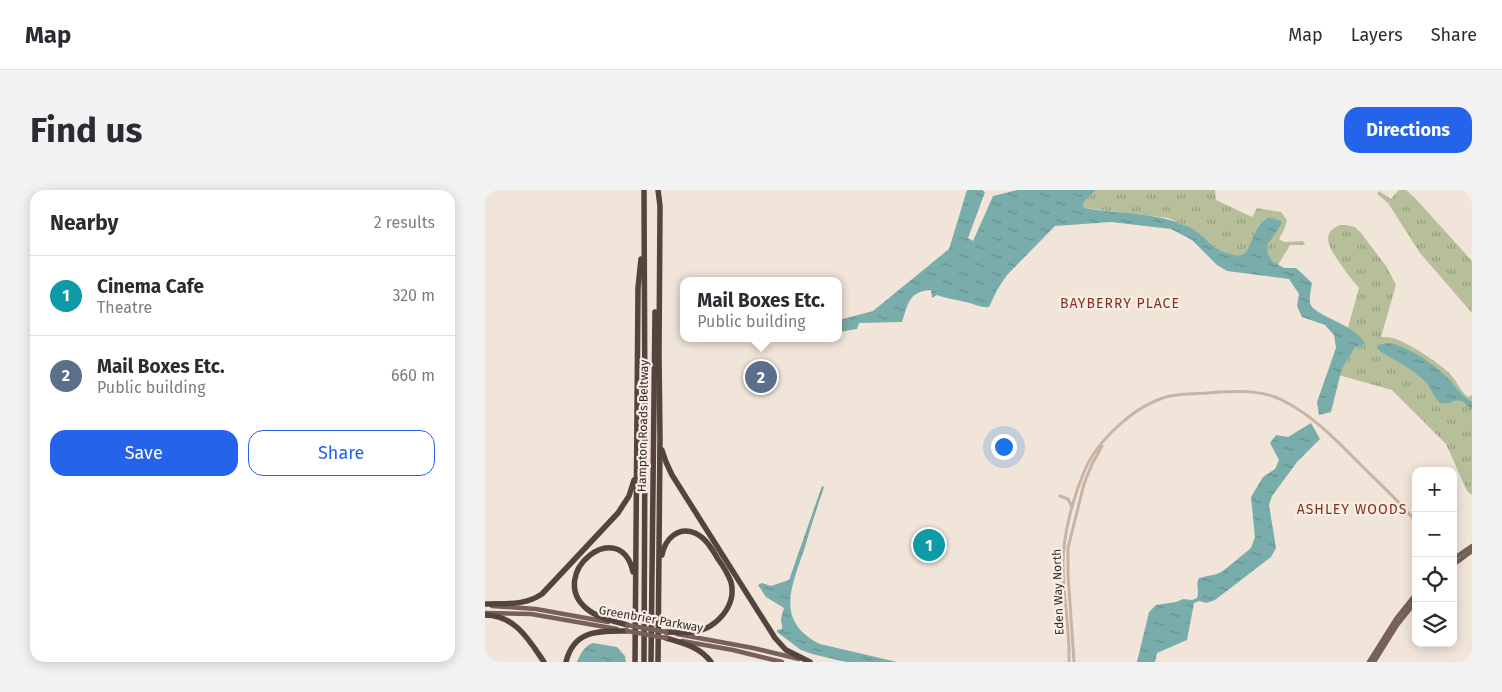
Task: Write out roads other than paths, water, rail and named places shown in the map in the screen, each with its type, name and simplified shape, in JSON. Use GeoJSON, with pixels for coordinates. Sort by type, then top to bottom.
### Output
{"type":"FeatureCollection","features":[{"type":"Feature","properties":{"kind":"highway","name":"Hampton Roads Beltway"},"geometry":{"type":"LineString","coordinates":[[642,190],[642,662]]}},
{"type":"Feature","properties":{"kind":"highway"},"geometry":{"type":"LineString","coordinates":[[642,190],[645,414],[642,662]]}},
{"type":"Feature","properties":{"kind":"highway","name":"Hampton Roads Beltway"},"geometry":{"type":"LineString","coordinates":[[649,662],[657,190]]}},
{"type":"Feature","properties":{"kind":"highway"},"geometry":{"type":"LineString","coordinates":[[657,190],[660,206],[658,661]]}},
{"type":"Feature","properties":{"kind":"highway"},"geometry":{"type":"LineString","coordinates":[[635,662],[638,288],[641,258]]}},
{"type":"Feature","properties":{"kind":"highway"},"geometry":{"type":"LineString","coordinates":[[660,430],[662,449],[669,468],[775,638],[786,650],[811,662]]}},
{"type":"Feature","properties":{"kind":"highway"},"geometry":{"type":"LineString","coordinates":[[485,605],[519,604],[535,598],[545,590],[621,509],[633,485],[636,463]]}},
{"type":"Feature","properties":{"kind":"highway"},"geometry":{"type":"LineString","coordinates":[[659,582],[662,555],[666,543],[677,534],[689,532],[696,533],[705,540],[725,571],[731,586],[729,606],[714,624],[693,632],[666,635]]}},
{"type":"Feature","properties":{"kind":"highway"},"geometry":{"type":"LineString","coordinates":[[627,628],[589,610],[578,599],[574,582],[577,572],[586,560],[598,549],[608,547],[617,549],[627,557],[631,564],[635,584]]}},
{"type":"Feature","properties":{"kind":"highway"},"geometry":{"type":"LineString","coordinates":[[485,614],[501,618],[517,627],[544,662]]}},
{"type":"Feature","properties":{"kind":"highway"},"geometry":{"type":"LineString","coordinates":[[566,662],[573,646],[588,634],[627,628]]}},
{"type":"Feature","properties":{"kind":"highway"},"geometry":{"type":"LineString","coordinates":[[666,635],[695,648],[711,662]]}},
{"type":"Feature","properties":{"kind":"main road"},"geometry":{"type":"LineString","coordinates":[[1456,557],[1472,546]]}},
{"type":"Feature","properties":{"kind":"main road"},"geometry":{"type":"LineString","coordinates":[[1457,562],[1472,551]]}},
{"type":"Feature","properties":{"kind":"main road"},"geometry":{"type":"LineString","coordinates":[[1369,662],[1396,619],[1412,599]]}},
{"type":"Feature","properties":{"kind":"main road"},"geometry":{"type":"LineString","coordinates":[[1374,662],[1415,602]]}},
{"type":"Feature","properties":{"kind":"main road","name":"Greenbrier Parkway"},"geometry":{"type":"LineString","coordinates":[[485,605],[536,609],[627,628],[753,648],[811,662]]}},
{"type":"Feature","properties":{"kind":"main road","name":"Greenbrier Parkway"},"geometry":{"type":"LineString","coordinates":[[485,614],[522,614],[627,628]]}},
{"type":"Feature","properties":{"kind":"main road","name":"Greenbrier Parkway"},"geometry":{"type":"LineString","coordinates":[[666,635],[782,662]]}},
{"type":"Feature","properties":{"kind":"street","name":"Eden Way North"},"geometry":{"type":"LineString","coordinates":[[1069,662],[1063,563],[1066,535],[1087,465],[1097,449],[1117,427],[1159,400],[1175,396],[1248,391],[1267,394],[1282,400],[1312,419],[1333,436],[1412,518]]}},
{"type":"Feature","properties":{"kind":"street","name":"Eden Way North"},"geometry":{"type":"LineString","coordinates":[[1074,662],[1068,548],[1086,478],[1091,464],[1105,441]]}},
{"type":"Feature","properties":{"kind":"street"},"geometry":{"type":"LineString","coordinates":[[1060,496],[1068,499],[1073,508]]}},
{"type":"Feature","properties":{"kind":"water"},"geometry":{"type":"Polygon","coordinates":[[[967,190],[982,190],[985,192],[968,238],[973,241],[993,196],[1017,190],[1096,190],[1083,203],[1084,208],[1151,216],[1177,222],[1195,230],[1219,250],[1236,255],[1245,253],[1259,226],[1269,217],[1281,221],[1281,225],[1268,244],[1268,254],[1272,261],[1284,268],[1296,268],[1312,283],[1310,303],[1313,308],[1354,331],[1365,344],[1355,347],[1342,368],[1331,412],[1319,415],[1317,402],[1336,348],[1334,335],[1325,325],[1302,317],[1297,306],[1299,294],[1289,279],[1227,271],[1217,265],[1192,240],[1171,229],[1111,222],[1055,226],[1007,275],[989,307],[937,295],[932,298],[931,290],[924,291],[918,293],[911,300],[902,322],[859,323],[857,329],[842,332],[842,319],[873,311],[949,249],[967,190]]]}},
{"type":"Feature","properties":{"kind":"water"},"geometry":{"type":"Polygon","coordinates":[[[1388,343],[1413,352],[1437,368],[1472,402],[1472,410],[1459,400],[1440,403],[1424,380],[1377,348],[1378,345],[1388,343]]]}},
{"type":"Feature","properties":{"kind":"water"},"geometry":{"type":"Polygon","coordinates":[[[1311,423],[1320,439],[1297,462],[1272,496],[1269,505],[1276,548],[1271,557],[1215,600],[1206,603],[1199,601],[1194,603],[1187,640],[1157,653],[1155,662],[1137,662],[1149,612],[1156,605],[1197,598],[1199,578],[1223,571],[1251,548],[1255,537],[1251,497],[1263,477],[1275,469],[1279,460],[1270,443],[1276,435],[1288,437],[1311,423]]]}},
{"type":"Feature","properties":{"kind":"water"},"geometry":{"type":"Polygon","coordinates":[[[822,486],[824,487],[791,590],[790,603],[792,614],[797,625],[806,635],[820,644],[897,662],[846,662],[812,654],[801,650],[777,632],[777,630],[782,629],[781,618],[784,608],[766,597],[758,585],[762,583],[771,586],[789,580],[822,486]]]}},
{"type":"Feature","properties":{"kind":"water"},"geometry":{"type":"Polygon","coordinates":[[[593,643],[617,647],[625,656],[626,662],[577,662],[585,648],[593,643]]]}},
{"type":"Feature","properties":{"kind":"place","name":"Mail Boxes Etc."},"geometry":{"type":"Point","coordinates":[761,377]}},
{"type":"Feature","properties":{"kind":"place","name":"Cinema Cafe"},"geometry":{"type":"Point","coordinates":[929,545]}},
{"type":"Feature","properties":{"kind":"district","name":"BAYBERRY PLACE"},"geometry":{"type":"Point","coordinates":[1120,303]}},
{"type":"Feature","properties":{"kind":"district","name":"ASHLEY WOODS"},"geometry":{"type":"Point","coordinates":[1352,509]}}]}
